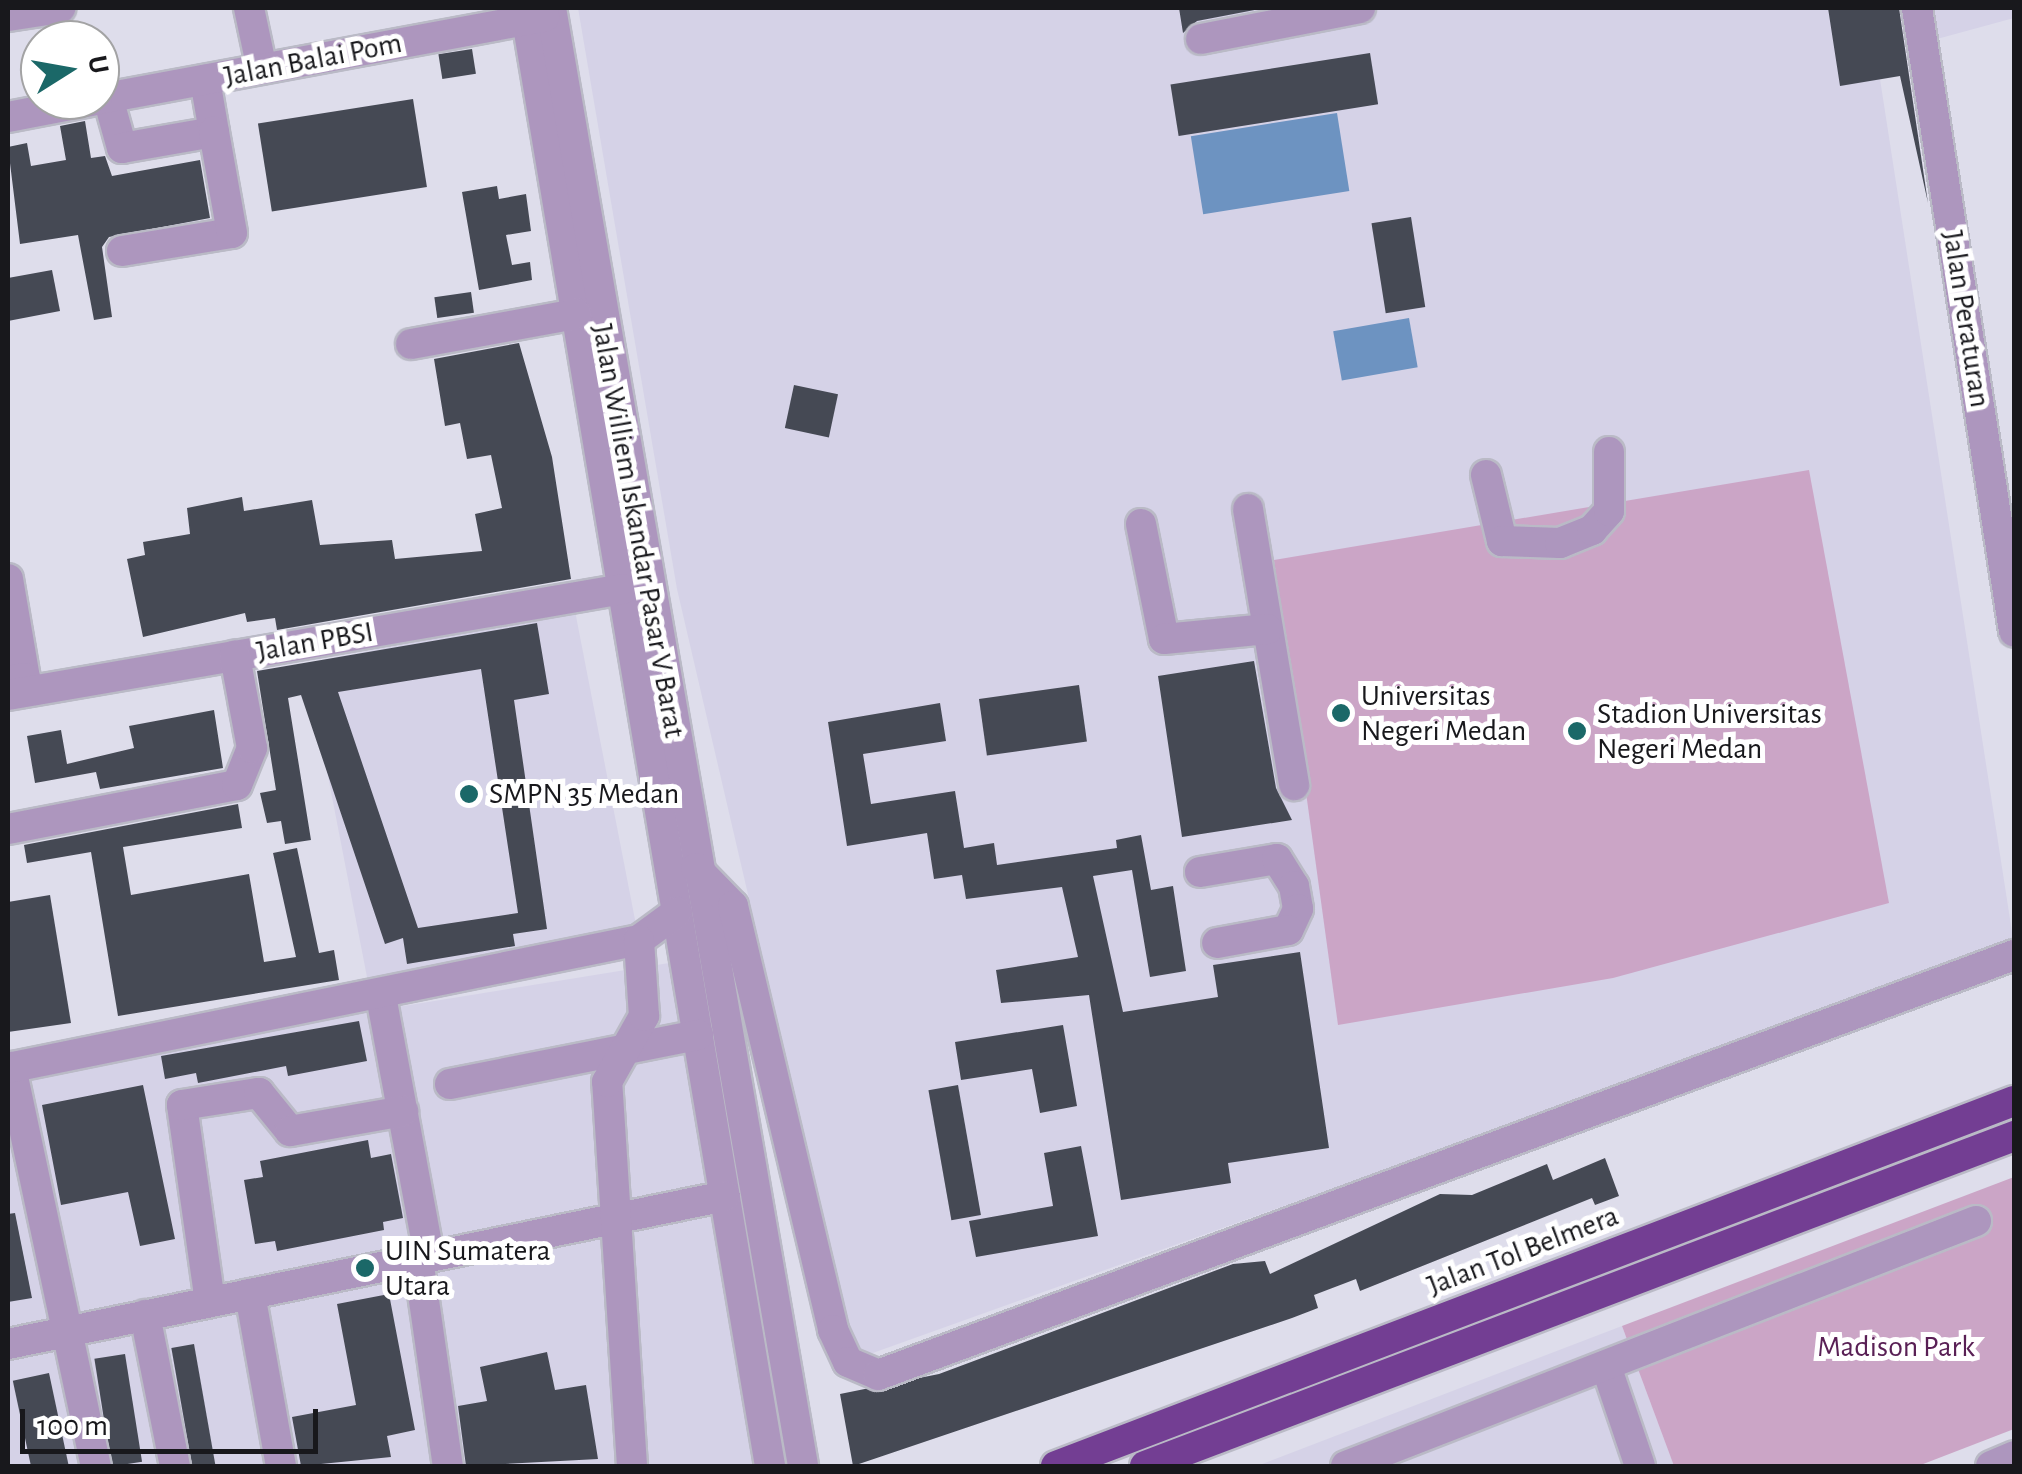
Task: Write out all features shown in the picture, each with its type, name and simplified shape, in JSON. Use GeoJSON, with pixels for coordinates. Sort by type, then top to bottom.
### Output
{"type":"FeatureCollection","features":[{"type":"Feature","properties":{"kind":"highway","name":"Jalan Tol Belmera"},"geometry":{"type":"LineString","coordinates":[[1056,1466],[2014,1100]]}},
{"type":"Feature","properties":{"kind":"highway"},"geometry":{"type":"LineString","coordinates":[[1145,1466],[2014,1136]]}},
{"type":"Feature","properties":{"kind":"street"},"geometry":{"type":"LineString","coordinates":[[8,16],[60,8]]}},
{"type":"Feature","properties":{"kind":"street"},"geometry":{"type":"LineString","coordinates":[[248,8],[262,69]]}},
{"type":"Feature","properties":{"kind":"street"},"geometry":{"type":"LineString","coordinates":[[1201,39],[1360,8]]}},
{"type":"Feature","properties":{"kind":"street","name":"Jalan Peraturan"},"geometry":{"type":"LineString","coordinates":[[1917,8],[2014,631]]}},
{"type":"Feature","properties":{"kind":"street","name":"Jalan Balai Pom"},"geometry":{"type":"LineString","coordinates":[[120,96],[539,13]]}},
{"type":"Feature","properties":{"kind":"street","name":"Jalan Williem Iskandar Pasar V Barat"},"geometry":{"type":"LineString","coordinates":[[539,13],[582,275],[696,868],[803,1466]]}},
{"type":"Feature","properties":{"kind":"street"},"geometry":{"type":"LineString","coordinates":[[122,251],[232,233],[205,80]]}},
{"type":"Feature","properties":{"kind":"street"},"geometry":{"type":"LineString","coordinates":[[109,120],[119,147],[160,127],[214,132]]}},
{"type":"Feature","properties":{"kind":"street","name":"Jalan Williem Iskandar Pasar V Barat"},"geometry":{"type":"LineString","coordinates":[[582,275],[576,314],[770,1466]]}},
{"type":"Feature","properties":{"kind":"street"},"geometry":{"type":"LineString","coordinates":[[411,344],[576,314]]}},
{"type":"Feature","properties":{"kind":"street"},"geometry":{"type":"LineString","coordinates":[[1486,475],[1502,541],[1560,543],[1592,530],[1609,511],[1609,452]]}},
{"type":"Feature","properties":{"kind":"street"},"geometry":{"type":"LineString","coordinates":[[1248,509],[1294,784]]}},
{"type":"Feature","properties":{"kind":"street"},"geometry":{"type":"LineString","coordinates":[[1142,524],[1164,638],[1268,629]]}},
{"type":"Feature","properties":{"kind":"street"},"geometry":{"type":"LineString","coordinates":[[8,580],[25,678],[8,681]]}},
{"type":"Feature","properties":{"kind":"street","name":"Jalan PBSI"},"geometry":{"type":"LineString","coordinates":[[8,695],[622,589]]}},
{"type":"Feature","properties":{"kind":"street"},"geometry":{"type":"LineString","coordinates":[[8,830],[237,784],[252,748],[235,656]]}},
{"type":"Feature","properties":{"kind":"street"},"geometry":{"type":"LineString","coordinates":[[1200,872],[1276,859],[1294,886],[1298,909],[1288,930],[1217,943]]}},
{"type":"Feature","properties":{"kind":"street"},"geometry":{"type":"LineString","coordinates":[[696,868],[733,906],[833,1330],[848,1362],[878,1375],[2014,955]]}},
{"type":"Feature","properties":{"kind":"street"},"geometry":{"type":"LineString","coordinates":[[96,1466],[9,1068],[382,996],[639,940],[677,912]]}},
{"type":"Feature","properties":{"kind":"street"},"geometry":{"type":"LineString","coordinates":[[632,1466],[607,1082],[644,1016],[639,940]]}},
{"type":"Feature","properties":{"kind":"street"},"geometry":{"type":"LineString","coordinates":[[382,996],[424,1258],[448,1466]]}},
{"type":"Feature","properties":{"kind":"street"},"geometry":{"type":"LineString","coordinates":[[450,1084],[626,1046],[698,1035]]}},
{"type":"Feature","properties":{"kind":"street"},"geometry":{"type":"LineString","coordinates":[[210,1302],[182,1105],[260,1093],[290,1131],[402,1111]]}},
{"type":"Feature","properties":{"kind":"street"},"geometry":{"type":"LineString","coordinates":[[8,1344],[725,1196]]}},
{"type":"Feature","properties":{"kind":"street"},"geometry":{"type":"LineString","coordinates":[[1346,1466],[1607,1369],[1976,1221]]}},
{"type":"Feature","properties":{"kind":"street"},"geometry":{"type":"LineString","coordinates":[[250,1294],[281,1466]]}},
{"type":"Feature","properties":{"kind":"street"},"geometry":{"type":"LineString","coordinates":[[145,1315],[175,1466]]}},
{"type":"Feature","properties":{"kind":"street"},"geometry":{"type":"LineString","coordinates":[[1607,1369],[1640,1466]]}},
{"type":"Feature","properties":{"kind":"street"},"geometry":{"type":"LineString","coordinates":[[1991,1466],[2014,1456]]}},
{"type":"Feature","properties":{"kind":"shaded area","name":"Universitas Negeri Medan"},"geometry":{"type":"Polygon","coordinates":[[[578,8],[1869,8],[2014,945],[856,1359],[677,589],[578,8]]]}},
{"type":"Feature","properties":{"kind":"shaded area"},"geometry":{"type":"Polygon","coordinates":[[[1933,8],[2014,8],[2014,18],[1937,39],[1933,8]]]}},
{"type":"Feature","properties":{"kind":"shaded area","name":"SMPN 35 Medan"},"geometry":{"type":"Polygon","coordinates":[[[575,611],[638,933],[369,985],[306,663],[575,611]]]}},
{"type":"Feature","properties":{"kind":"shaded area","name":"UIN Sumatera Utara"},"geometry":{"type":"Polygon","coordinates":[[[669,963],[756,1466],[8,1466],[8,1070],[669,963]]]}},
{"type":"Feature","properties":{"kind":"shaded area"},"geometry":{"type":"Polygon","coordinates":[[[1622,1326],[1674,1466],[1257,1466],[1622,1326]]]}},
{"type":"Feature","properties":{"kind":"green space","name":"Stadion Universitas Negeri Medan"},"geometry":{"type":"Polygon","coordinates":[[[1809,470],[1889,903],[1613,978],[1338,1025],[1274,560],[1809,470]]]}},
{"type":"Feature","properties":{"kind":"green space","name":"Madison Park"},"geometry":{"type":"Polygon","coordinates":[[[2014,1177],[2014,1429],[1918,1466],[1674,1466],[1622,1326],[2014,1177]]]}},
{"type":"Feature","properties":{"kind":"water"},"geometry":{"type":"Polygon","coordinates":[[[1337,113],[1349,191],[1203,214],[1191,136],[1337,113]]]}},
{"type":"Feature","properties":{"kind":"water"},"geometry":{"type":"Polygon","coordinates":[[[1409,318],[1418,367],[1342,381],[1333,331],[1409,318]]]}},
{"type":"Feature","properties":{"kind":"building"},"geometry":{"type":"Polygon","coordinates":[[[1179,8],[1265,8],[1197,21],[1183,33],[1179,8]]]}},
{"type":"Feature","properties":{"kind":"building"},"geometry":{"type":"Polygon","coordinates":[[[1828,8],[1899,8],[1928,203],[1900,76],[1840,86],[1828,8]]]}},
{"type":"Feature","properties":{"kind":"building"},"geometry":{"type":"Polygon","coordinates":[[[472,49],[476,74],[442,79],[438,54],[472,49]]]}},
{"type":"Feature","properties":{"kind":"building"},"geometry":{"type":"Polygon","coordinates":[[[1370,53],[1378,104],[1179,136],[1170,85],[1370,53]]]}},
{"type":"Feature","properties":{"kind":"building"},"geometry":{"type":"Polygon","coordinates":[[[413,99],[427,187],[272,211],[258,124],[413,99]]]}},
{"type":"Feature","properties":{"kind":"building"},"geometry":{"type":"Polygon","coordinates":[[[85,121],[91,158],[105,156],[112,176],[200,160],[210,218],[109,237],[102,247],[112,317],[94,320],[78,235],[20,244],[8,147],[27,143],[31,166],[66,160],[60,126],[85,121]]]}},
{"type":"Feature","properties":{"kind":"building"},"geometry":{"type":"Polygon","coordinates":[[[497,186],[499,199],[526,194],[531,231],[506,235],[512,265],[530,262],[532,280],[479,290],[462,192],[497,186]]]}},
{"type":"Feature","properties":{"kind":"building"},"geometry":{"type":"Polygon","coordinates":[[[1411,217],[1425,307],[1386,313],[1371,223],[1411,217]]]}},
{"type":"Feature","properties":{"kind":"building"},"geometry":{"type":"Polygon","coordinates":[[[52,270],[60,311],[8,321],[8,278],[52,270]]]}},
{"type":"Feature","properties":{"kind":"building"},"geometry":{"type":"Polygon","coordinates":[[[471,292],[474,313],[437,318],[434,297],[471,292]]]}},
{"type":"Feature","properties":{"kind":"building"},"geometry":{"type":"Polygon","coordinates":[[[519,343],[552,457],[571,579],[277,630],[275,618],[247,622],[245,613],[143,637],[127,559],[145,555],[143,542],[190,534],[187,508],[242,497],[244,511],[312,500],[320,545],[392,540],[395,559],[482,551],[475,514],[502,508],[491,455],[467,459],[460,423],[445,426],[434,359],[519,343]]]}},
{"type":"Feature","properties":{"kind":"building"},"geometry":{"type":"Polygon","coordinates":[[[794,385],[838,394],[829,437],[785,428],[794,385]]]}},
{"type":"Feature","properties":{"kind":"building"},"geometry":{"type":"Polygon","coordinates":[[[537,623],[549,694],[514,700],[547,929],[513,934],[515,946],[407,964],[403,938],[385,944],[301,695],[288,698],[311,840],[285,844],[281,821],[267,823],[260,793],[276,790],[257,671],[537,623]],[[481,669],[338,692],[418,928],[518,913],[481,669]]]}},
{"type":"Feature","properties":{"kind":"building"},"geometry":{"type":"Polygon","coordinates":[[[1254,661],[1276,788],[1292,820],[1182,837],[1158,676],[1254,661]]]}},
{"type":"Feature","properties":{"kind":"building"},"geometry":{"type":"Polygon","coordinates":[[[1079,685],[1087,741],[987,756],[979,699],[1079,685]]]}},
{"type":"Feature","properties":{"kind":"building"},"geometry":{"type":"Polygon","coordinates":[[[940,703],[946,741],[863,754],[871,804],[955,791],[964,848],[994,843],[997,865],[1117,848],[1116,840],[1141,835],[1151,890],[1173,886],[1186,971],[1150,977],[1132,870],[1093,876],[1123,1012],[1218,997],[1213,965],[1300,952],[1329,1148],[1228,1163],[1231,1183],[1121,1200],[1089,995],[1001,1003],[996,970],[1078,957],[1062,887],[966,899],[962,875],[934,879],[927,833],[847,846],[828,722],[940,703]]]}},
{"type":"Feature","properties":{"kind":"building"},"geometry":{"type":"Polygon","coordinates":[[[214,710],[223,768],[100,789],[96,772],[35,783],[27,736],[61,730],[67,764],[134,748],[129,726],[214,710]]]}},
{"type":"Feature","properties":{"kind":"building"},"geometry":{"type":"Polygon","coordinates":[[[238,804],[242,828],[123,847],[131,895],[249,874],[264,962],[296,957],[273,853],[297,848],[319,953],[334,950],[339,980],[118,1016],[91,852],[27,863],[24,845],[238,804]]]}},
{"type":"Feature","properties":{"kind":"building"},"geometry":{"type":"Polygon","coordinates":[[[50,895],[71,1023],[8,1032],[8,902],[50,895]]]}},
{"type":"Feature","properties":{"kind":"building"},"geometry":{"type":"Polygon","coordinates":[[[359,1021],[367,1061],[288,1076],[286,1066],[198,1083],[196,1073],[165,1079],[161,1056],[359,1021]]]}},
{"type":"Feature","properties":{"kind":"building"},"geometry":{"type":"Polygon","coordinates":[[[1063,1025],[1077,1106],[1040,1113],[1032,1069],[961,1080],[955,1042],[1063,1025]]]}},
{"type":"Feature","properties":{"kind":"building"},"geometry":{"type":"Polygon","coordinates":[[[143,1085],[175,1239],[140,1246],[128,1192],[61,1205],[42,1105],[143,1085]]]}},
{"type":"Feature","properties":{"kind":"building"},"geometry":{"type":"Polygon","coordinates":[[[958,1085],[981,1215],[951,1220],[928,1090],[958,1085]]]}},
{"type":"Feature","properties":{"kind":"building"},"geometry":{"type":"Polygon","coordinates":[[[368,1140],[371,1158],[391,1154],[403,1218],[383,1222],[384,1230],[277,1251],[275,1241],[255,1244],[244,1180],[263,1177],[260,1161],[368,1140]]]}},
{"type":"Feature","properties":{"kind":"building"},"geometry":{"type":"Polygon","coordinates":[[[1081,1146],[1098,1236],[976,1257],[969,1221],[1053,1206],[1044,1153],[1081,1146]]]}},
{"type":"Feature","properties":{"kind":"building"},"geometry":{"type":"Polygon","coordinates":[[[1605,1158],[1619,1196],[1595,1205],[1592,1198],[1360,1291],[1356,1279],[1314,1295],[1318,1308],[1292,1318],[853,1466],[840,1394],[939,1374],[1233,1264],[1265,1261],[1270,1274],[1440,1194],[1472,1195],[1547,1164],[1553,1180],[1605,1158]]]}},
{"type":"Feature","properties":{"kind":"building"},"geometry":{"type":"Polygon","coordinates":[[[15,1213],[32,1298],[8,1302],[8,1214],[15,1213]]]}},
{"type":"Feature","properties":{"kind":"building"},"geometry":{"type":"Polygon","coordinates":[[[389,1294],[415,1430],[387,1436],[391,1457],[301,1466],[292,1417],[356,1405],[337,1304],[389,1294]]]}},
{"type":"Feature","properties":{"kind":"building"},"geometry":{"type":"Polygon","coordinates":[[[194,1344],[216,1466],[192,1466],[171,1348],[194,1344]]]}},
{"type":"Feature","properties":{"kind":"building"},"geometry":{"type":"Polygon","coordinates":[[[547,1352],[555,1390],[586,1385],[598,1459],[466,1466],[458,1406],[487,1401],[480,1367],[547,1352]]]}},
{"type":"Feature","properties":{"kind":"building"},"geometry":{"type":"Polygon","coordinates":[[[125,1354],[142,1462],[111,1466],[94,1359],[125,1354]]]}},
{"type":"Feature","properties":{"kind":"building"},"geometry":{"type":"Polygon","coordinates":[[[49,1373],[69,1466],[31,1466],[13,1381],[49,1373]]]}},
{"type":"Feature","properties":{"kind":"place","name":"Universitas Negeri Medan"},"geometry":{"type":"Point","coordinates":[1341,713]}},
{"type":"Feature","properties":{"kind":"place","name":"Stadion Universitas Negeri Medan"},"geometry":{"type":"Point","coordinates":[1577,731]}},
{"type":"Feature","properties":{"kind":"place","name":"SMPN 35 Medan"},"geometry":{"type":"Point","coordinates":[469,794]}},
{"type":"Feature","properties":{"kind":"place","name":"UIN Sumatera Utara"},"geometry":{"type":"Point","coordinates":[365,1268]}}]}
